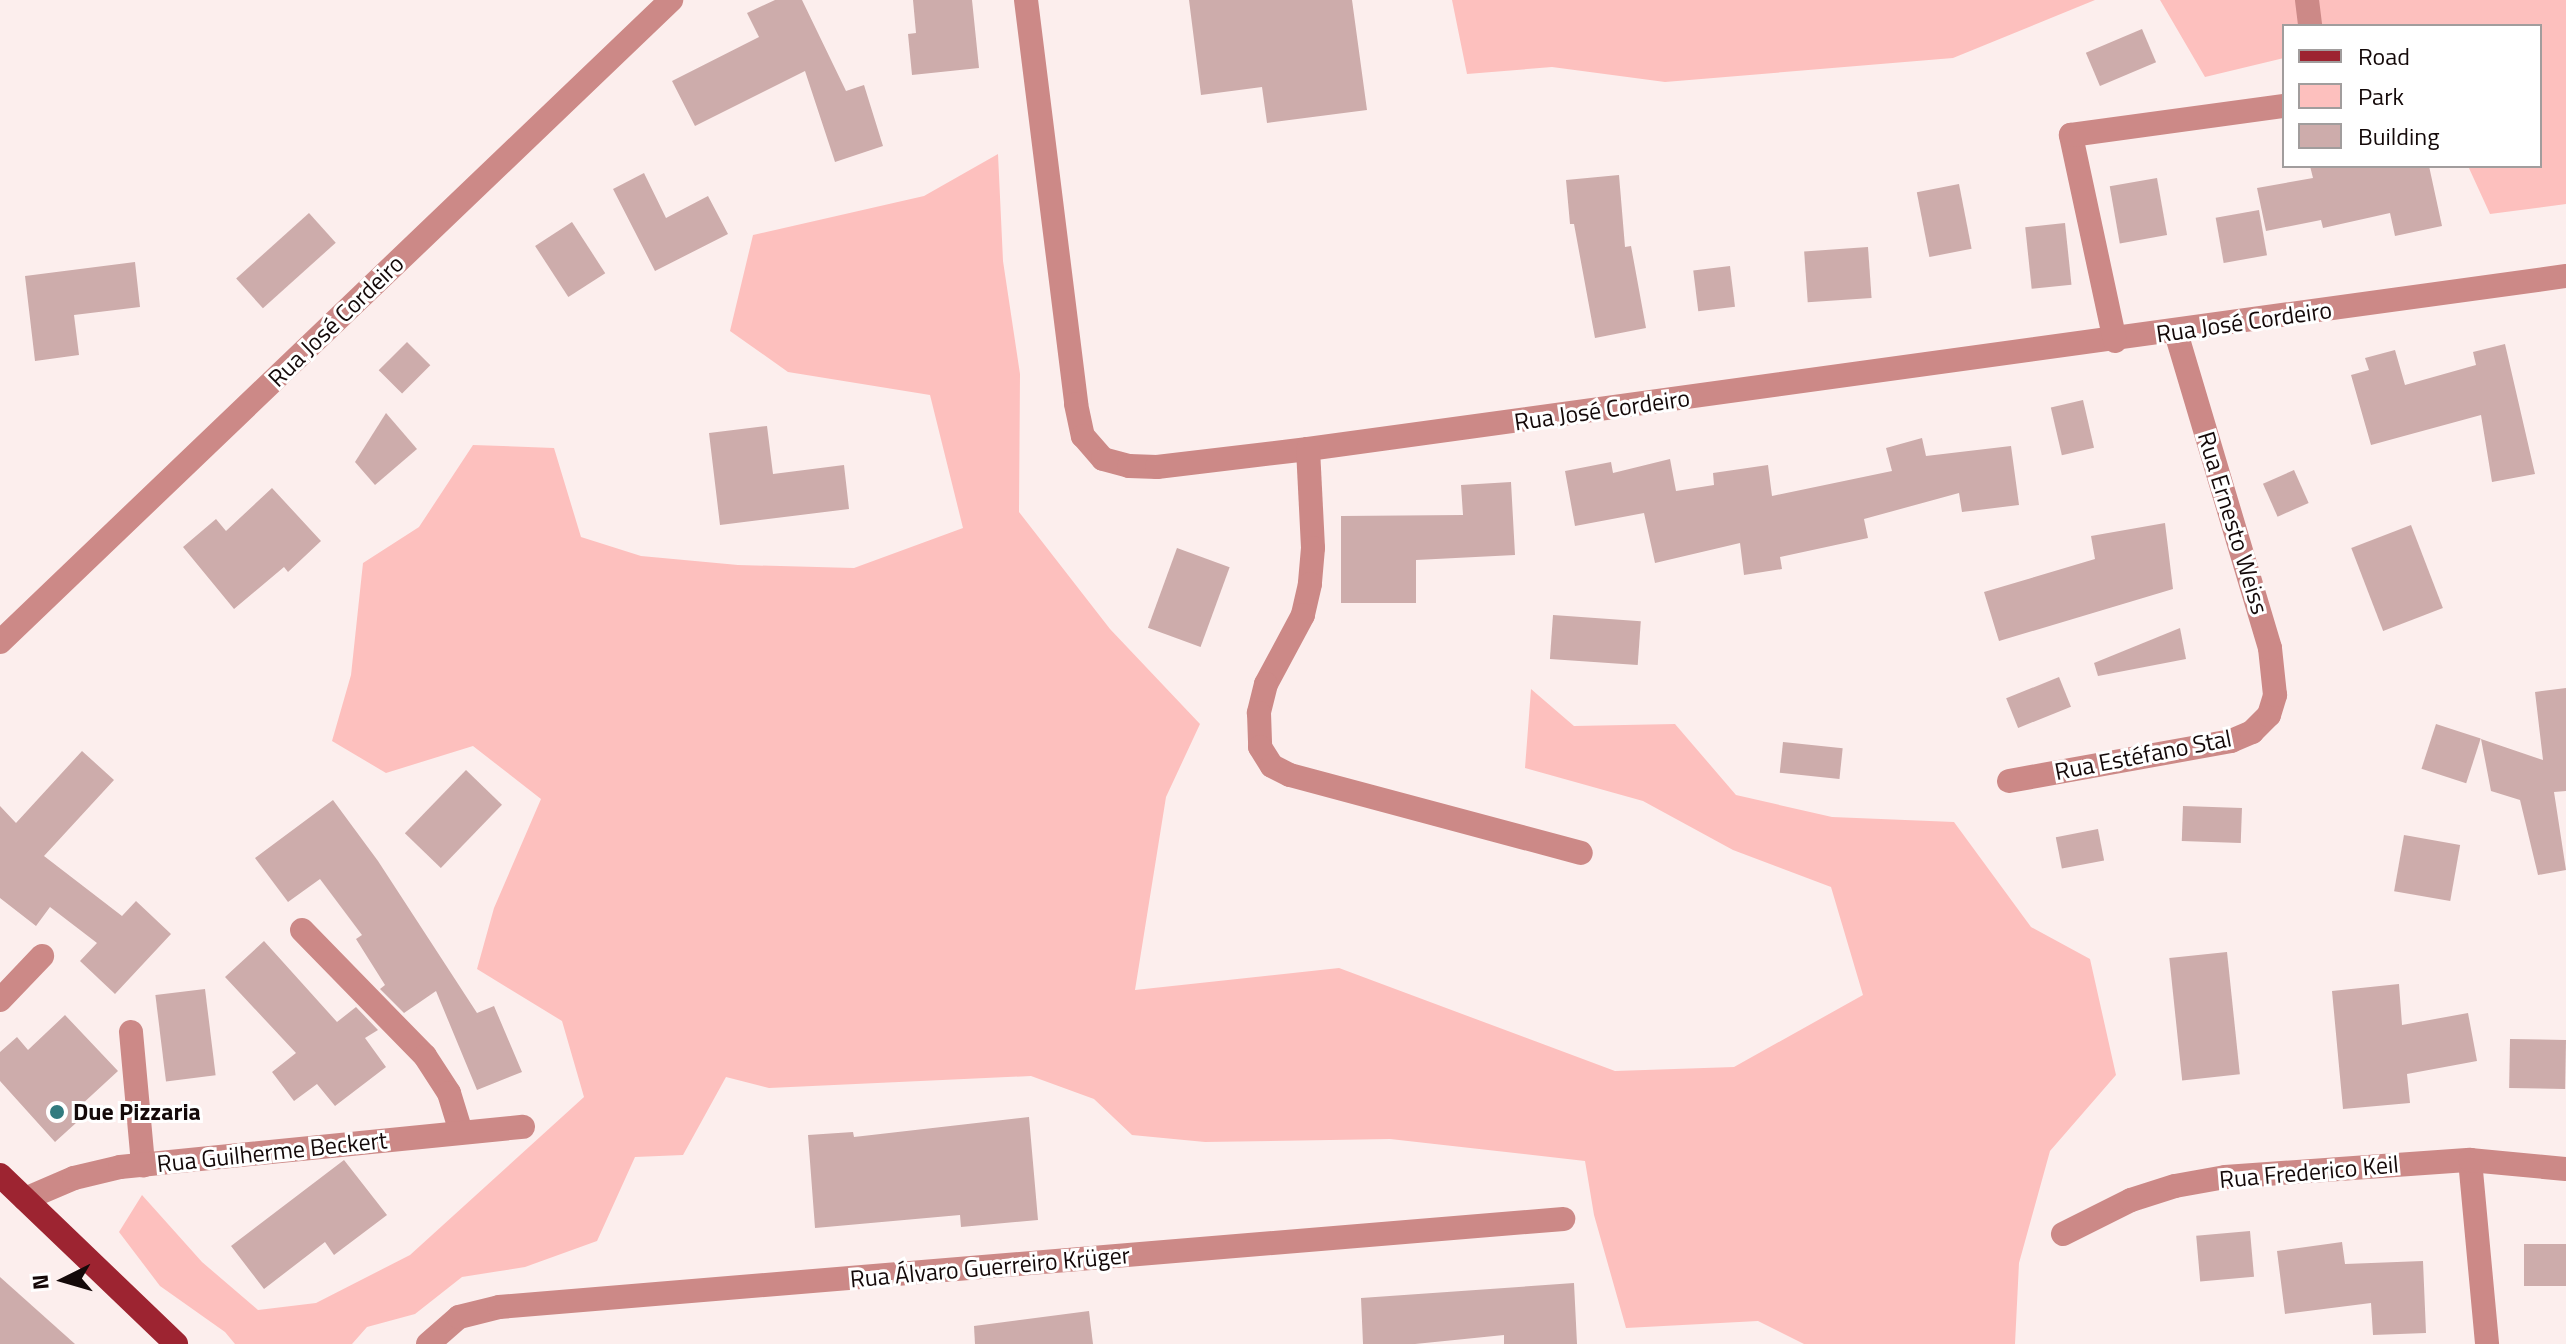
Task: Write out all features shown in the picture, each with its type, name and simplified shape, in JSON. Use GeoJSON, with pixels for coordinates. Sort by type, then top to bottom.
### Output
{"type":"FeatureCollection","features":[{"type":"Feature","properties":{"kind":"main road"},"geometry":{"type":"LineString","coordinates":[[0,1175],[176,1344]]}},
{"type":"Feature","properties":{"kind":"street","name":"Rua José Cordeiro"},"geometry":{"type":"LineString","coordinates":[[0,642],[671,0]]}},
{"type":"Feature","properties":{"kind":"street","name":"Rua José Cordeiro"},"geometry":{"type":"LineString","coordinates":[[1026,0],[1069,365],[1083,436],[1103,459],[1129,466],[1157,467],[1308,449],[2115,341],[2566,276]]}},
{"type":"Feature","properties":{"kind":"street"},"geometry":{"type":"LineString","coordinates":[[2307,0],[2310,24]]}},
{"type":"Feature","properties":{"kind":"street"},"geometry":{"type":"LineString","coordinates":[[2115,341],[2071,135],[2282,106]]}},
{"type":"Feature","properties":{"kind":"street","name":"Rua Ernesto Weiss"},"geometry":{"type":"LineString","coordinates":[[2176,332],[2270,648],[2275,695],[2269,715]]}},
{"type":"Feature","properties":{"kind":"street"},"geometry":{"type":"LineString","coordinates":[[1308,449],[1313,548],[1310,584],[1303,615],[1266,684],[1259,713],[1260,747],[1272,766],[1290,775],[1581,853]]}},
{"type":"Feature","properties":{"kind":"street","name":"Rua Estéfano Stal"},"geometry":{"type":"LineString","coordinates":[[2009,781],[2231,741],[2252,732],[2269,715]]}},
{"type":"Feature","properties":{"kind":"street"},"geometry":{"type":"LineString","coordinates":[[302,930],[425,1056],[449,1093],[461,1132]]}},
{"type":"Feature","properties":{"kind":"street"},"geometry":{"type":"LineString","coordinates":[[0,1000],[42,956]]}},
{"type":"Feature","properties":{"kind":"street"},"geometry":{"type":"LineString","coordinates":[[131,1032],[143,1165]]}},
{"type":"Feature","properties":{"kind":"street","name":"Rua Guilherme Beckert"},"geometry":{"type":"LineString","coordinates":[[25,1199],[74,1178],[143,1165],[523,1127]]}},
{"type":"Feature","properties":{"kind":"street"},"geometry":{"type":"LineString","coordinates":[[2470,1160],[2487,1344]]}},
{"type":"Feature","properties":{"kind":"street","name":"Rua Frederico Keil"},"geometry":{"type":"LineString","coordinates":[[2063,1234],[2131,1200],[2175,1186],[2225,1177],[2470,1160],[2566,1169]]}},
{"type":"Feature","properties":{"kind":"street","name":"Rua Álvaro Guerreiro Krüger"},"geometry":{"type":"LineString","coordinates":[[428,1344],[459,1317],[499,1307],[1563,1219]]}},
{"type":"Feature","properties":{"kind":"green space"},"geometry":{"type":"Polygon","coordinates":[[[1452,0],[2095,0],[1953,58],[1665,82],[1552,67],[1467,74],[1452,0]]]}},
{"type":"Feature","properties":{"kind":"green space"},"geometry":{"type":"Polygon","coordinates":[[[2160,0],[2566,0],[2566,204],[2490,214],[2469,168],[2542,168],[2542,24],[2282,24],[2282,58],[2205,77],[2160,0]]]}},
{"type":"Feature","properties":{"kind":"green space"},"geometry":{"type":"Polygon","coordinates":[[[998,154],[1003,261],[1020,374],[1019,512],[1110,629],[1200,724],[1166,797],[1135,990],[1339,968],[1615,1071],[1734,1067],[1863,995],[1831,887],[1733,850],[1643,801],[1525,768],[1531,689],[1574,726],[1675,724],[1736,795],[1832,817],[1954,822],[2031,927],[2090,959],[2116,1075],[2050,1151],[2019,1263],[2015,1344],[1804,1344],[1758,1321],[1626,1328],[1594,1215],[1585,1161],[1390,1139],[1205,1142],[1132,1135],[1094,1099],[1031,1076],[769,1088],[726,1077],[683,1155],[635,1157],[597,1241],[525,1267],[462,1277],[415,1314],[367,1327],[352,1344],[235,1344],[225,1332],[160,1286],[119,1232],[142,1195],[202,1262],[258,1310],[316,1303],[410,1255],[584,1097],[562,1021],[477,969],[494,908],[541,799],[473,746],[386,773],[332,741],[351,675],[363,563],[419,527],[473,445],[554,448],[581,537],[641,556],[738,565],[854,568],[963,528],[930,395],[788,372],[730,331],[753,235],[924,196],[998,154]]]}},
{"type":"Feature","properties":{"kind":"building"},"geometry":{"type":"Polygon","coordinates":[[[775,0],[802,0],[846,91],[864,85],[883,146],[835,162],[805,71],[695,126],[672,81],[759,37],[747,13],[775,0]]]}},
{"type":"Feature","properties":{"kind":"building"},"geometry":{"type":"Polygon","coordinates":[[[913,0],[972,0],[979,68],[912,75],[908,34],[916,33],[913,0]]]}},
{"type":"Feature","properties":{"kind":"building"},"geometry":{"type":"Polygon","coordinates":[[[1189,0],[1352,0],[1367,110],[1267,123],[1262,87],[1201,95],[1189,0]]]}},
{"type":"Feature","properties":{"kind":"building"},"geometry":{"type":"Polygon","coordinates":[[[2142,29],[2156,62],[2100,86],[2086,53],[2142,29]]]}},
{"type":"Feature","properties":{"kind":"building"},"geometry":{"type":"Polygon","coordinates":[[[2310,168],[2429,168],[2442,226],[2395,236],[2390,213],[2323,228],[2321,220],[2266,231],[2257,188],[2313,178],[2310,168]]]}},
{"type":"Feature","properties":{"kind":"building"},"geometry":{"type":"Polygon","coordinates":[[[644,173],[666,218],[708,196],[728,234],[655,271],[613,189],[644,173]]]}},
{"type":"Feature","properties":{"kind":"building"},"geometry":{"type":"Polygon","coordinates":[[[1619,175],[1625,247],[1631,246],[1646,328],[1595,338],[1574,224],[1570,224],[1566,180],[1619,175]]]}},
{"type":"Feature","properties":{"kind":"building"},"geometry":{"type":"Polygon","coordinates":[[[2157,178],[2167,235],[2120,243],[2110,186],[2157,178]]]}},
{"type":"Feature","properties":{"kind":"building"},"geometry":{"type":"Polygon","coordinates":[[[1959,184],[1972,249],[1929,257],[1917,192],[1959,184]]]}},
{"type":"Feature","properties":{"kind":"building"},"geometry":{"type":"Polygon","coordinates":[[[2259,210],[2267,255],[2224,263],[2216,218],[2259,210]]]}},
{"type":"Feature","properties":{"kind":"building"},"geometry":{"type":"Polygon","coordinates":[[[309,213],[336,243],[263,308],[236,279],[309,213]]]}},
{"type":"Feature","properties":{"kind":"building"},"geometry":{"type":"Polygon","coordinates":[[[572,222],[605,273],[568,297],[535,246],[572,222]]]}},
{"type":"Feature","properties":{"kind":"building"},"geometry":{"type":"Polygon","coordinates":[[[2065,223],[2071,285],[2032,289],[2025,227],[2065,223]]]}},
{"type":"Feature","properties":{"kind":"building"},"geometry":{"type":"Polygon","coordinates":[[[1868,247],[1872,298],[1808,302],[1804,251],[1868,247]]]}},
{"type":"Feature","properties":{"kind":"building"},"geometry":{"type":"Polygon","coordinates":[[[135,262],[140,307],[74,315],[79,355],[35,361],[25,276],[135,262]]]}},
{"type":"Feature","properties":{"kind":"building"},"geometry":{"type":"Polygon","coordinates":[[[1730,266],[1735,307],[1698,311],[1693,271],[1730,266]]]}},
{"type":"Feature","properties":{"kind":"building"},"geometry":{"type":"Polygon","coordinates":[[[407,342],[430,365],[402,394],[379,370],[407,342]]]}},
{"type":"Feature","properties":{"kind":"building"},"geometry":{"type":"Polygon","coordinates":[[[2505,344],[2535,474],[2492,482],[2481,415],[2371,445],[2351,375],[2369,370],[2365,358],[2395,350],[2405,385],[2476,365],[2473,352],[2505,344]]]}},
{"type":"Feature","properties":{"kind":"building"},"geometry":{"type":"Polygon","coordinates":[[[2083,400],[2094,448],[2062,455],[2051,407],[2083,400]]]}},
{"type":"Feature","properties":{"kind":"building"},"geometry":{"type":"Polygon","coordinates":[[[386,413],[417,449],[375,485],[355,462],[386,413]]]}},
{"type":"Feature","properties":{"kind":"building"},"geometry":{"type":"Polygon","coordinates":[[[767,426],[773,474],[844,465],[849,509],[720,525],[709,433],[767,426]]]}},
{"type":"Feature","properties":{"kind":"building"},"geometry":{"type":"Polygon","coordinates":[[[1922,438],[1926,456],[2011,446],[2019,505],[1962,512],[1959,493],[1864,519],[1868,538],[1780,557],[1782,569],[1744,575],[1740,543],[1655,563],[1644,513],[1575,526],[1565,471],[1611,462],[1613,473],[1670,459],[1676,491],[1714,485],[1713,473],[1768,465],[1772,496],[1892,471],[1886,448],[1922,438]]]}},
{"type":"Feature","properties":{"kind":"building"},"geometry":{"type":"Polygon","coordinates":[[[2294,470],[2309,503],[2278,517],[2263,484],[2294,470]]]}},
{"type":"Feature","properties":{"kind":"building"},"geometry":{"type":"Polygon","coordinates":[[[1511,482],[1515,555],[1416,560],[1416,603],[1341,603],[1341,516],[1463,515],[1461,485],[1511,482]]]}},
{"type":"Feature","properties":{"kind":"building"},"geometry":{"type":"Polygon","coordinates":[[[272,488],[321,541],[288,572],[284,567],[234,609],[183,547],[216,519],[226,531],[272,488]]]}},
{"type":"Feature","properties":{"kind":"building"},"geometry":{"type":"Polygon","coordinates":[[[2165,523],[2173,589],[1999,641],[1984,592],[2095,559],[2091,536],[2165,523]]]}},
{"type":"Feature","properties":{"kind":"building"},"geometry":{"type":"Polygon","coordinates":[[[2411,525],[2443,608],[2383,631],[2351,548],[2411,525]]]}},
{"type":"Feature","properties":{"kind":"building"},"geometry":{"type":"Polygon","coordinates":[[[1177,548],[1230,567],[1201,647],[1148,628],[1177,548]]]}},
{"type":"Feature","properties":{"kind":"building"},"geometry":{"type":"Polygon","coordinates":[[[1553,615],[1641,621],[1638,665],[1550,659],[1553,615]]]}},
{"type":"Feature","properties":{"kind":"building"},"geometry":{"type":"Polygon","coordinates":[[[2180,628],[2186,659],[2098,676],[2094,663],[2180,628]]]}},
{"type":"Feature","properties":{"kind":"building"},"geometry":{"type":"Polygon","coordinates":[[[2059,677],[2071,707],[2018,728],[2006,698],[2059,677]]]}},
{"type":"Feature","properties":{"kind":"building"},"geometry":{"type":"Polygon","coordinates":[[[2566,688],[2566,791],[2554,792],[2566,870],[2538,875],[2520,800],[2491,791],[2481,739],[2543,760],[2535,692],[2566,688]]]}},
{"type":"Feature","properties":{"kind":"building"},"geometry":{"type":"Polygon","coordinates":[[[2436,724],[2481,739],[2466,783],[2421,769],[2436,724]]]}},
{"type":"Feature","properties":{"kind":"building"},"geometry":{"type":"Polygon","coordinates":[[[1783,742],[1843,748],[1839,779],[1780,773],[1783,742]]]}},
{"type":"Feature","properties":{"kind":"building"},"geometry":{"type":"Polygon","coordinates":[[[82,751],[114,780],[44,856],[122,916],[136,901],[171,934],[115,994],[80,961],[97,943],[50,907],[36,926],[0,898],[0,806],[16,823],[82,751]]]}},
{"type":"Feature","properties":{"kind":"building"},"geometry":{"type":"Polygon","coordinates":[[[466,770],[502,805],[441,868],[405,833],[466,770]]]}},
{"type":"Feature","properties":{"kind":"building"},"geometry":{"type":"Polygon","coordinates":[[[333,800],[378,861],[477,1013],[494,1006],[522,1072],[477,1090],[436,991],[404,1013],[380,989],[385,985],[356,939],[362,935],[320,879],[288,902],[255,858],[333,800]]]}},
{"type":"Feature","properties":{"kind":"building"},"geometry":{"type":"Polygon","coordinates":[[[2183,806],[2242,808],[2241,843],[2182,841],[2183,806]]]}},
{"type":"Feature","properties":{"kind":"building"},"geometry":{"type":"Polygon","coordinates":[[[2098,829],[2104,860],[2062,869],[2056,837],[2098,829]]]}},
{"type":"Feature","properties":{"kind":"building"},"geometry":{"type":"Polygon","coordinates":[[[2404,835],[2460,845],[2450,901],[2394,891],[2404,835]]]}},
{"type":"Feature","properties":{"kind":"building"},"geometry":{"type":"Polygon","coordinates":[[[264,941],[337,1022],[356,1007],[378,1030],[365,1038],[386,1067],[335,1106],[317,1084],[294,1101],[272,1072],[296,1053],[225,977],[264,941]]]}},
{"type":"Feature","properties":{"kind":"building"},"geometry":{"type":"Polygon","coordinates":[[[2227,952],[2240,1074],[2182,1080],[2169,958],[2227,952]]]}},
{"type":"Feature","properties":{"kind":"building"},"geometry":{"type":"Polygon","coordinates":[[[2399,984],[2402,1025],[2468,1013],[2477,1061],[2407,1074],[2410,1103],[2343,1109],[2332,991],[2399,984]]]}},
{"type":"Feature","properties":{"kind":"building"},"geometry":{"type":"Polygon","coordinates":[[[205,989],[216,1075],[166,1081],[155,995],[205,989]]]}},
{"type":"Feature","properties":{"kind":"building"},"geometry":{"type":"Polygon","coordinates":[[[65,1015],[118,1071],[80,1106],[87,1113],[55,1142],[0,1081],[0,1052],[17,1037],[28,1050],[65,1015]]]}},
{"type":"Feature","properties":{"kind":"building"},"geometry":{"type":"Polygon","coordinates":[[[2510,1039],[2566,1040],[2565,1089],[2509,1088],[2510,1039]]]}},
{"type":"Feature","properties":{"kind":"building"},"geometry":{"type":"Polygon","coordinates":[[[1029,1117],[1038,1220],[961,1227],[960,1215],[815,1228],[808,1135],[853,1132],[854,1137],[1029,1117]]]}},
{"type":"Feature","properties":{"kind":"building"},"geometry":{"type":"Polygon","coordinates":[[[344,1160],[387,1215],[334,1255],[325,1242],[264,1289],[231,1246],[344,1160]]]}},
{"type":"Feature","properties":{"kind":"building"},"geometry":{"type":"Polygon","coordinates":[[[2250,1231],[2254,1277],[2200,1282],[2196,1236],[2250,1231]]]}},
{"type":"Feature","properties":{"kind":"building"},"geometry":{"type":"Polygon","coordinates":[[[2342,1242],[2345,1264],[2423,1261],[2426,1333],[2373,1335],[2371,1303],[2285,1314],[2277,1251],[2342,1242]]]}},
{"type":"Feature","properties":{"kind":"building"},"geometry":{"type":"Polygon","coordinates":[[[2524,1244],[2566,1244],[2566,1286],[2524,1286],[2524,1244]]]}},
{"type":"Feature","properties":{"kind":"building"},"geometry":{"type":"Polygon","coordinates":[[[0,1277],[75,1344],[0,1344],[0,1277]]]}},
{"type":"Feature","properties":{"kind":"building"},"geometry":{"type":"Polygon","coordinates":[[[1574,1283],[1577,1344],[1504,1344],[1504,1335],[1415,1344],[1363,1344],[1361,1298],[1574,1283]]]}},
{"type":"Feature","properties":{"kind":"building"},"geometry":{"type":"Polygon","coordinates":[[[1089,1311],[1093,1344],[975,1344],[974,1326],[1089,1311]]]}},
{"type":"Feature","properties":{"kind":"place","name":"Due Pizzaria"},"geometry":{"type":"Point","coordinates":[57,1112]}}]}
